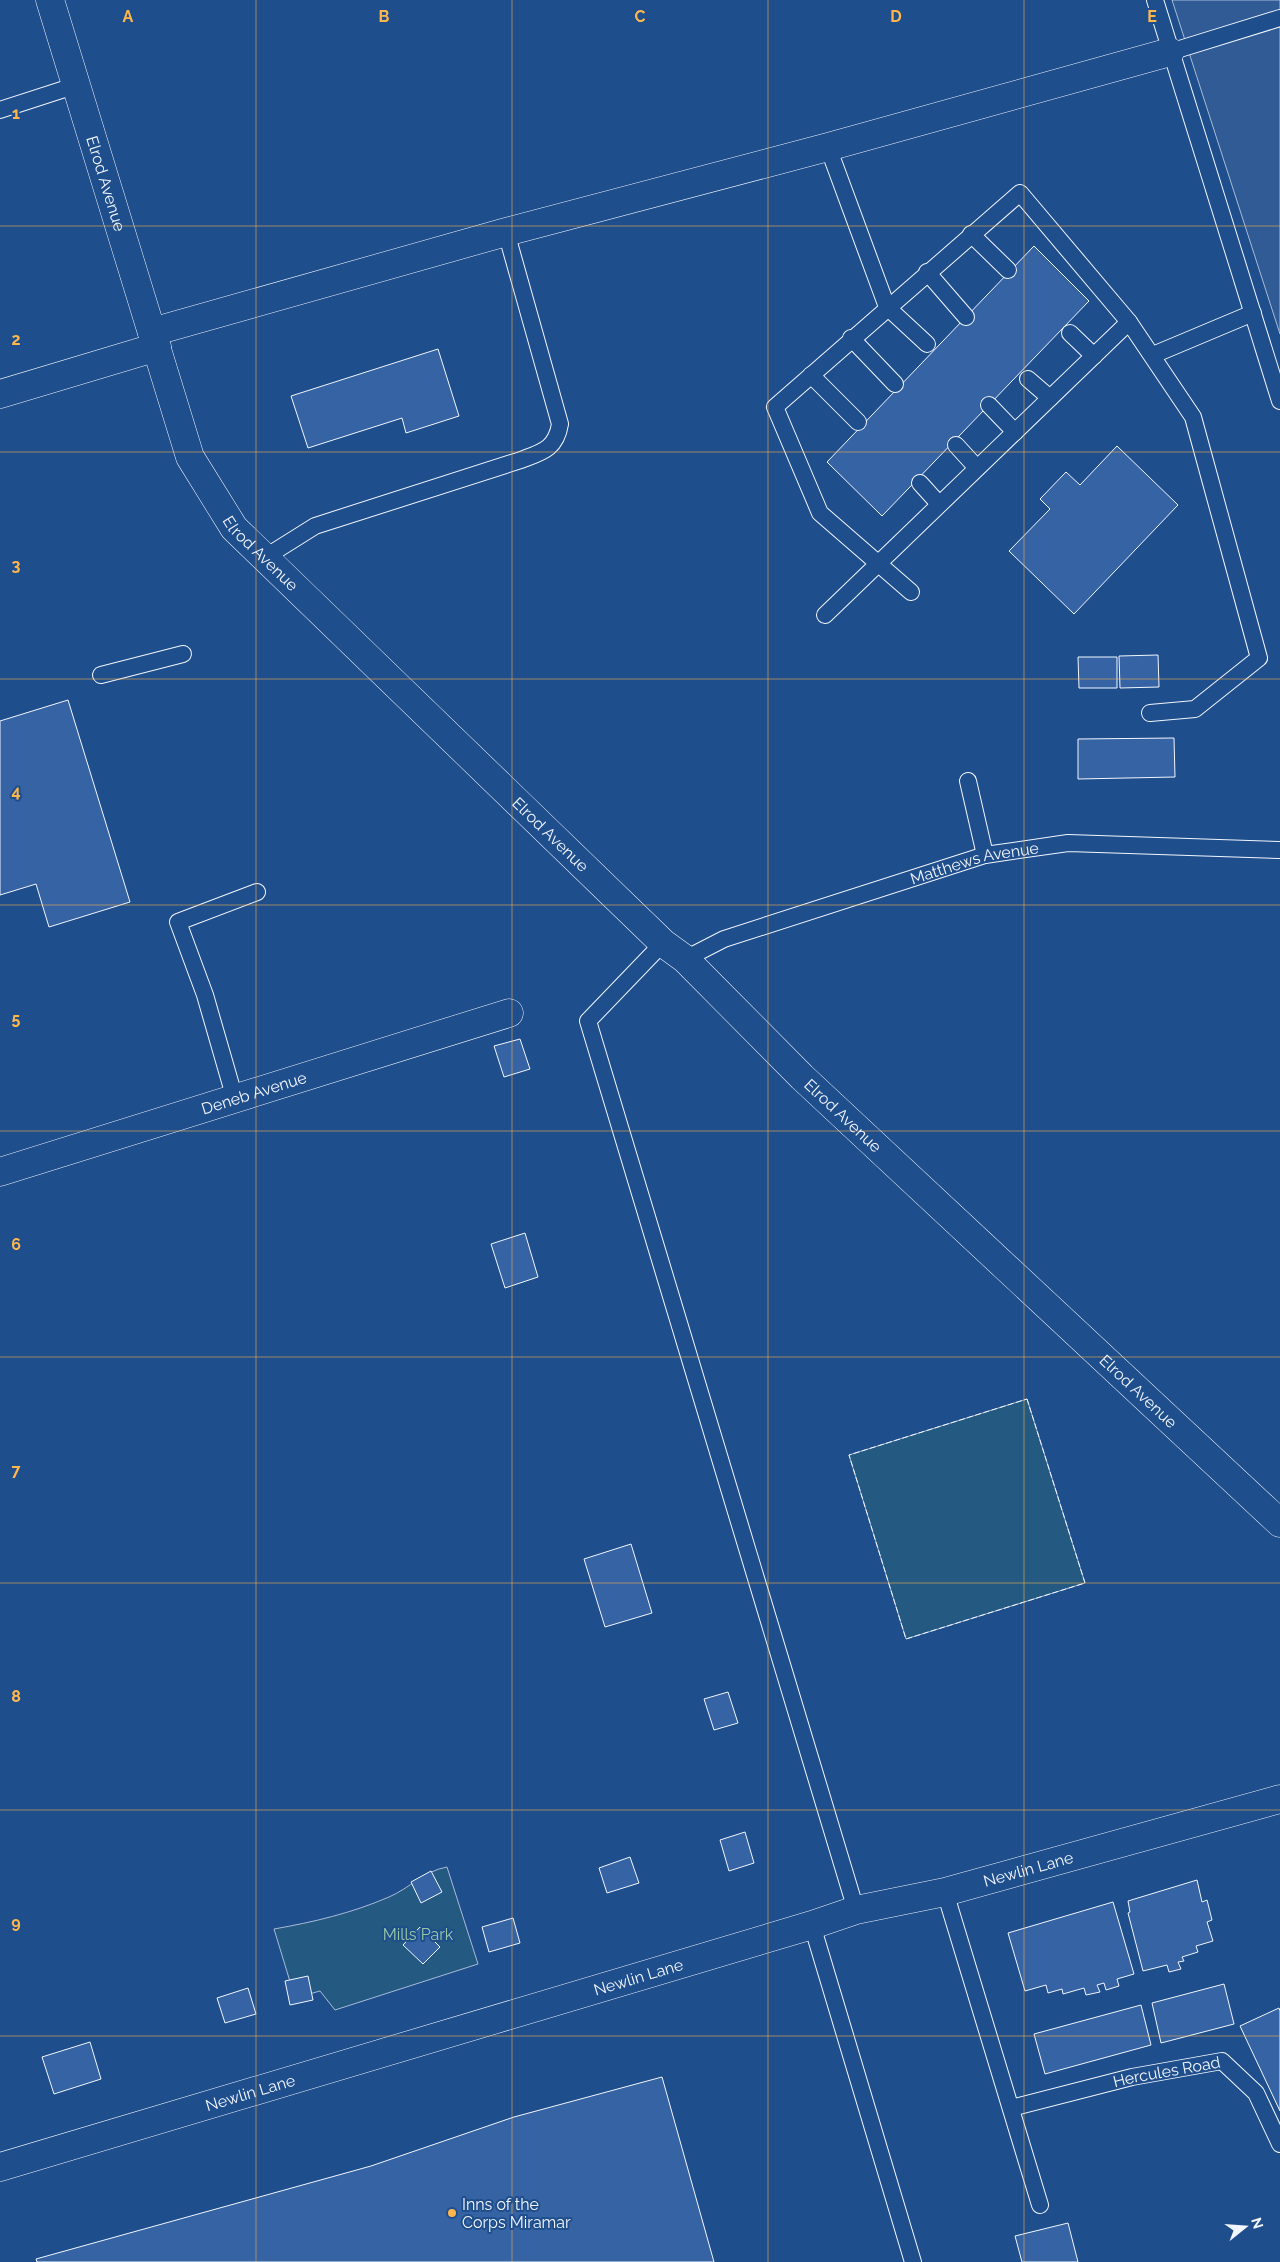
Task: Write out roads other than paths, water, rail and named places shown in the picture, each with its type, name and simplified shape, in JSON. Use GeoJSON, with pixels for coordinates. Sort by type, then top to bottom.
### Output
{"type":"FeatureCollection","features":[{"type":"Feature","properties":{"kind":"street","name":"Elrod Avenue"},"geometry":{"type":"LineString","coordinates":[[50,0],[190,457],[234,528],[663,943],[685,960],[809,1084],[1280,1523]]}},
{"type":"Feature","properties":{"kind":"street"},"geometry":{"type":"LineString","coordinates":[[0,394],[154,339],[506,232],[828,147],[1170,52]]}},
{"type":"Feature","properties":{"kind":"street","name":"Deneb Avenue"},"geometry":{"type":"LineString","coordinates":[[0,1172],[509,1013]]}},
{"type":"Feature","properties":{"kind":"street","name":"Newlin Lane"},"geometry":{"type":"LineString","coordinates":[[0,2167],[812,1926],[856,1910],[945,1892],[1280,1799]]}},
{"type":"Feature","properties":{"kind":"lane"},"geometry":{"type":"LineString","coordinates":[[1155,0],[1280,401]]}},
{"type":"Feature","properties":{"kind":"lane"},"geometry":{"type":"LineString","coordinates":[[1170,52],[1280,18]]}},
{"type":"Feature","properties":{"kind":"lane"},"geometry":{"type":"LineString","coordinates":[[0,110],[77,85]]}},
{"type":"Feature","properties":{"kind":"lane"},"geometry":{"type":"LineString","coordinates":[[828,147],[886,307],[927,344]]}},
{"type":"Feature","properties":{"kind":"lane"},"geometry":{"type":"LineString","coordinates":[[911,592],[820,513],[775,407],[886,307],[1020,193],[1129,322],[1193,417],[1259,658],[1195,710],[1150,713]]}},
{"type":"Feature","properties":{"kind":"lane"},"geometry":{"type":"LineString","coordinates":[[264,558],[315,526],[521,460],[546,450],[558,438],[560,424],[506,232]]}},
{"type":"Feature","properties":{"kind":"lane"},"geometry":{"type":"LineString","coordinates":[[971,234],[1008,270]]}},
{"type":"Feature","properties":{"kind":"lane"},"geometry":{"type":"LineString","coordinates":[[927,272],[966,317]]}},
{"type":"Feature","properties":{"kind":"lane"},"geometry":{"type":"LineString","coordinates":[[1153,355],[1253,314]]}},
{"type":"Feature","properties":{"kind":"lane"},"geometry":{"type":"LineString","coordinates":[[825,615],[1129,322]]}},
{"type":"Feature","properties":{"kind":"lane"},"geometry":{"type":"LineString","coordinates":[[1070,333],[1094,356]]}},
{"type":"Feature","properties":{"kind":"lane"},"geometry":{"type":"LineString","coordinates":[[851,338],[894,384]]}},
{"type":"Feature","properties":{"kind":"lane"},"geometry":{"type":"LineString","coordinates":[[811,375],[858,422]]}},
{"type":"Feature","properties":{"kind":"lane"},"geometry":{"type":"LineString","coordinates":[[1028,379],[1050,398]]}},
{"type":"Feature","properties":{"kind":"lane"},"geometry":{"type":"LineString","coordinates":[[989,406],[1014,432]]}},
{"type":"Feature","properties":{"kind":"lane"},"geometry":{"type":"LineString","coordinates":[[956,445],[977,468]]}},
{"type":"Feature","properties":{"kind":"lane"},"geometry":{"type":"LineString","coordinates":[[920,483],[939,504]]}},
{"type":"Feature","properties":{"kind":"lane"},"geometry":{"type":"LineString","coordinates":[[101,676],[183,654]]}},
{"type":"Feature","properties":{"kind":"lane"},"geometry":{"type":"LineString","coordinates":[[968,781],[985,855]]}},
{"type":"Feature","properties":{"kind":"lane","name":"Matthews Avenue"},"geometry":{"type":"LineString","coordinates":[[685,960],[724,939],[985,855],[1068,843],[1280,850]]}},
{"type":"Feature","properties":{"kind":"lane"},"geometry":{"type":"LineString","coordinates":[[235,1098],[205,995],[178,922],[257,892]]}},
{"type":"Feature","properties":{"kind":"lane"},"geometry":{"type":"LineString","coordinates":[[663,943],[588,1021],[856,1910]]}},
{"type":"Feature","properties":{"kind":"lane"},"geometry":{"type":"LineString","coordinates":[[945,1892],[1040,2205]]}},
{"type":"Feature","properties":{"kind":"lane"},"geometry":{"type":"LineString","coordinates":[[812,1926],[913,2262]]}},
{"type":"Feature","properties":{"kind":"lane","name":"Hercules Road"},"geometry":{"type":"LineString","coordinates":[[1011,2108],[1132,2077],[1222,2061],[1256,2093],[1280,2144]]}},
{"type":"Feature","properties":{"kind":"place","name":"Inns of the Corps Miramar"},"geometry":{"type":"Point","coordinates":[452,2213]}},
{"type":"Feature","properties":{"kind":"park label","name":"Mills Park"},"geometry":{"type":"Point","coordinates":[418,1934]}}]}
